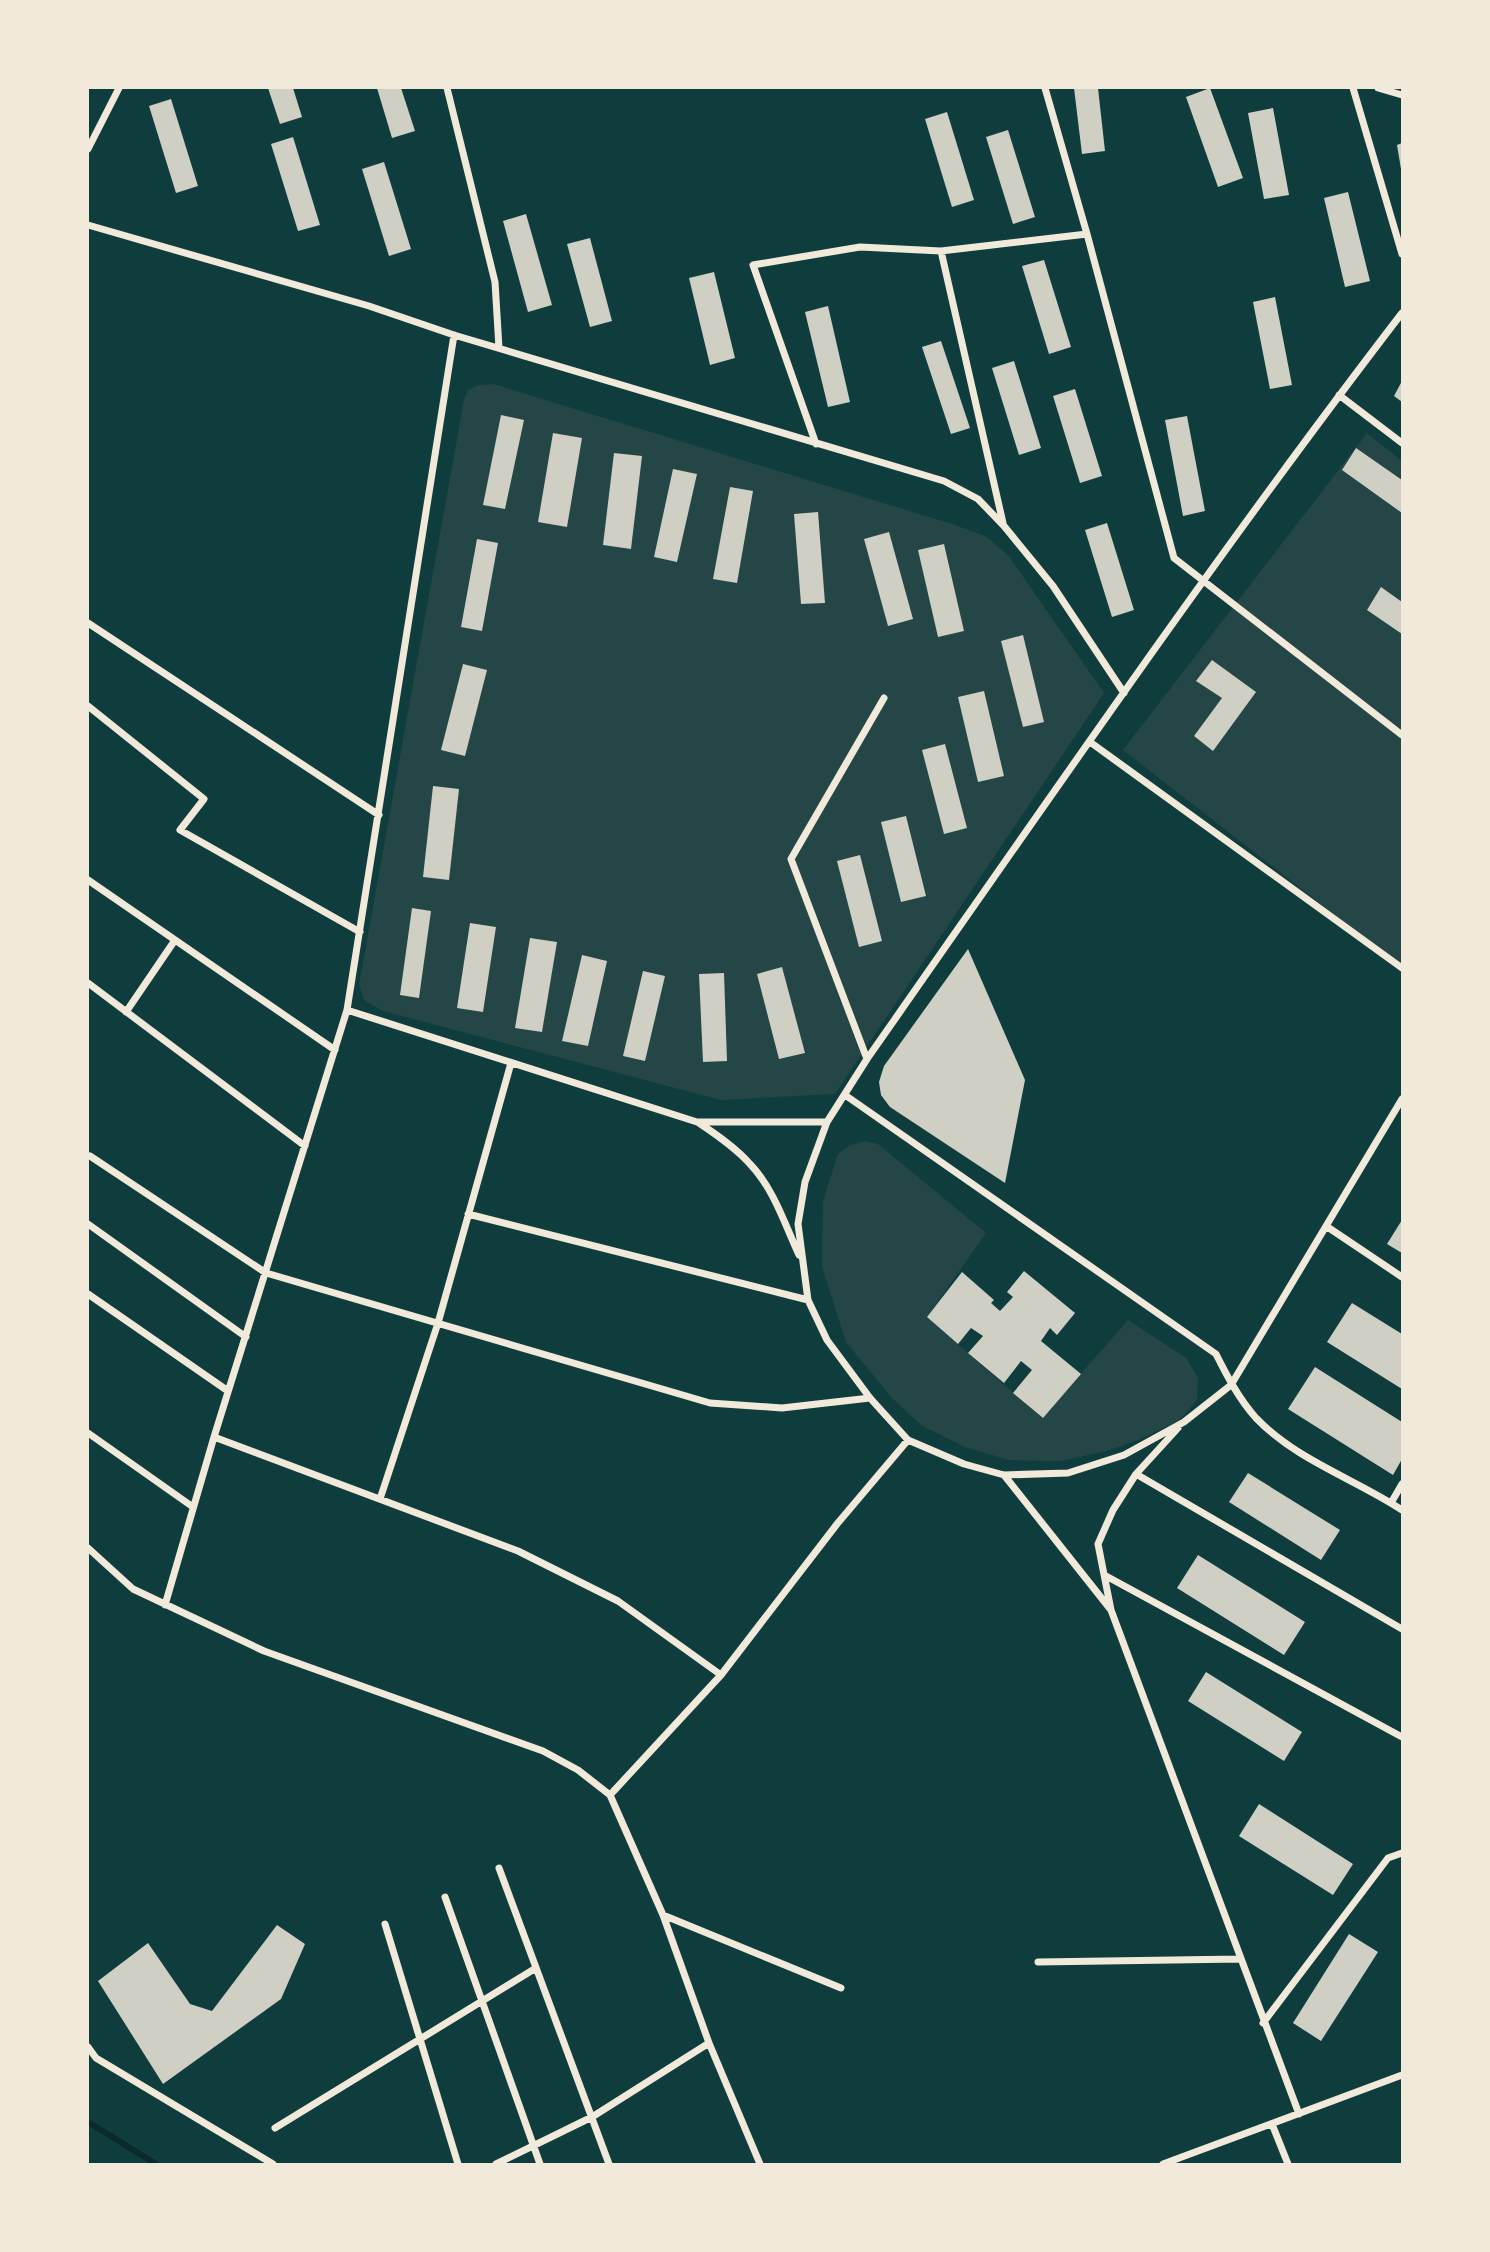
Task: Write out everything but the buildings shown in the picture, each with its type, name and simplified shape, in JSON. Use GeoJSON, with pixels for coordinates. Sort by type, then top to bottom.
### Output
{"type":"FeatureCollection","features":[{"type":"Feature","properties":{"kind":"street"},"geometry":{"type":"LineString","coordinates":[[88,149],[119,88]]}},
{"type":"Feature","properties":{"kind":"street"},"geometry":{"type":"LineString","coordinates":[[447,88],[495,282],[499,348]]}},
{"type":"Feature","properties":{"kind":"street"},"geometry":{"type":"LineString","coordinates":[[1045,88],[1174,558],[1402,735]]}},
{"type":"Feature","properties":{"kind":"street"},"geometry":{"type":"LineString","coordinates":[[1353,88],[1402,254]]}},
{"type":"Feature","properties":{"kind":"street"},"geometry":{"type":"LineString","coordinates":[[1378,88],[1402,95]]}},
{"type":"Feature","properties":{"kind":"street"},"geometry":{"type":"LineString","coordinates":[[88,225],[369,306],[454,335],[944,481],[978,499],[1004,526],[1053,586],[1125,693]]}},
{"type":"Feature","properties":{"kind":"street"},"geometry":{"type":"LineString","coordinates":[[816,444],[753,265],[860,247],[941,251],[1087,234]]}},
{"type":"Feature","properties":{"kind":"street"},"geometry":{"type":"LineString","coordinates":[[941,251],[1004,526]]}},
{"type":"Feature","properties":{"kind":"street"},"geometry":{"type":"LineString","coordinates":[[1184,1422],[1124,1455],[1068,1473],[1004,1475],[964,1464],[908,1440],[870,1398],[827,1340],[808,1300],[798,1224],[804,1182],[827,1122],[867,1059],[1203,581],[1402,313]]}},
{"type":"Feature","properties":{"kind":"street"},"geometry":{"type":"LineString","coordinates":[[165,1605],[228,1391],[347,1010],[454,335]]}},
{"type":"Feature","properties":{"kind":"street"},"geometry":{"type":"LineString","coordinates":[[1339,396],[1402,443]]}},
{"type":"Feature","properties":{"kind":"street"},"geometry":{"type":"LineString","coordinates":[[88,623],[379,815]]}},
{"type":"Feature","properties":{"kind":"street"},"geometry":{"type":"LineString","coordinates":[[867,1059],[792,859],[884,698]]}},
{"type":"Feature","properties":{"kind":"street"},"geometry":{"type":"LineString","coordinates":[[88,706],[204,799],[180,830],[360,932]]}},
{"type":"Feature","properties":{"kind":"street"},"geometry":{"type":"LineString","coordinates":[[1090,742],[1402,968]]}},
{"type":"Feature","properties":{"kind":"street"},"geometry":{"type":"LineString","coordinates":[[88,880],[335,1050]]}},
{"type":"Feature","properties":{"kind":"street"},"geometry":{"type":"LineString","coordinates":[[126,1012],[175,940]]}},
{"type":"Feature","properties":{"kind":"street"},"geometry":{"type":"LineString","coordinates":[[88,983],[305,1146]]}},
{"type":"Feature","properties":{"kind":"street"},"geometry":{"type":"LineString","coordinates":[[347,1010],[697,1122],[827,1122]]}},
{"type":"Feature","properties":{"kind":"street"},"geometry":{"type":"LineString","coordinates":[[380,1499],[438,1323],[511,1063]]}},
{"type":"Feature","properties":{"kind":"street"},"geometry":{"type":"LineString","coordinates":[[845,1095],[1216,1354],[1231,1385],[1256,1418],[1299,1452],[1402,1510]]}},
{"type":"Feature","properties":{"kind":"street"},"geometry":{"type":"LineString","coordinates":[[1299,2114],[1111,1610],[1098,1544],[1113,1510],[1136,1474],[1184,1422],[1231,1385],[1402,1099]]}},
{"type":"Feature","properties":{"kind":"street"},"geometry":{"type":"LineString","coordinates":[[697,1122],[751,1164],[770,1192],[801,1259]]}},
{"type":"Feature","properties":{"kind":"street"},"geometry":{"type":"LineString","coordinates":[[90,1156],[267,1273],[710,1403],[782,1408],[870,1398]]}},
{"type":"Feature","properties":{"kind":"street"},"geometry":{"type":"LineString","coordinates":[[468,1214],[808,1300]]}},
{"type":"Feature","properties":{"kind":"street"},"geometry":{"type":"LineString","coordinates":[[88,1224],[246,1337]]}},
{"type":"Feature","properties":{"kind":"street"},"geometry":{"type":"LineString","coordinates":[[1326,1226],[1402,1277]]}},
{"type":"Feature","properties":{"kind":"street"},"geometry":{"type":"LineString","coordinates":[[88,1294],[228,1391]]}},
{"type":"Feature","properties":{"kind":"street"},"geometry":{"type":"LineString","coordinates":[[88,1433],[193,1507]]}},
{"type":"Feature","properties":{"kind":"street"},"geometry":{"type":"LineString","coordinates":[[214,1437],[519,1551],[618,1601],[721,1675]]}},
{"type":"Feature","properties":{"kind":"street"},"geometry":{"type":"LineString","coordinates":[[610,1795],[721,1675],[837,1524],[908,1440]]}},
{"type":"Feature","properties":{"kind":"street"},"geometry":{"type":"LineString","coordinates":[[1136,1474],[1402,1629]]}},
{"type":"Feature","properties":{"kind":"street"},"geometry":{"type":"LineString","coordinates":[[1004,1475],[1111,1610]]}},
{"type":"Feature","properties":{"kind":"street"},"geometry":{"type":"LineString","coordinates":[[1391,1503],[1402,1484]]}},
{"type":"Feature","properties":{"kind":"street"},"geometry":{"type":"LineString","coordinates":[[88,1548],[133,1589],[165,1605],[264,1651],[543,1751],[578,1770],[610,1795],[663,1915],[709,2043],[760,2165]]}},
{"type":"Feature","properties":{"kind":"street"},"geometry":{"type":"LineString","coordinates":[[1106,1576],[1402,1737]]}},
{"type":"Feature","properties":{"kind":"street"},"geometry":{"type":"LineString","coordinates":[[1264,2023],[1388,1858],[1402,1853]]}},
{"type":"Feature","properties":{"kind":"street"},"geometry":{"type":"LineString","coordinates":[[499,1868],[609,2165]]}},
{"type":"Feature","properties":{"kind":"street"},"geometry":{"type":"LineString","coordinates":[[445,1896],[540,2165]]}},
{"type":"Feature","properties":{"kind":"street"},"geometry":{"type":"LineString","coordinates":[[663,1915],[841,1988]]}},
{"type":"Feature","properties":{"kind":"street"},"geometry":{"type":"LineString","coordinates":[[385,1924],[458,2165]]}},
{"type":"Feature","properties":{"kind":"street"},"geometry":{"type":"LineString","coordinates":[[1038,1962],[1240,1959]]}},
{"type":"Feature","properties":{"kind":"street"},"geometry":{"type":"LineString","coordinates":[[275,2128],[536,1968]]}},
{"type":"Feature","properties":{"kind":"street"},"geometry":{"type":"LineString","coordinates":[[496,2165],[592,2117],[709,2043]]}},
{"type":"Feature","properties":{"kind":"street"},"geometry":{"type":"LineString","coordinates":[[88,2047],[96,2058],[273,2165]]}},
{"type":"Feature","properties":{"kind":"street"},"geometry":{"type":"LineString","coordinates":[[1163,2165],[1402,2076]]}},
{"type":"Feature","properties":{"kind":"street"},"geometry":{"type":"LineString","coordinates":[[1272,2124],[1288,2165]]}},
{"type":"Feature","properties":{"kind":"shaded area"},"geometry":{"type":"Polygon","coordinates":[[[493,384],[985,536],[1008,555],[1104,693],[835,1094],[721,1100],[383,1011],[365,1001],[359,985],[464,400],[468,390],[479,385],[493,384]]]}},
{"type":"Feature","properties":{"kind":"shaded area"},"geometry":{"type":"Polygon","coordinates":[[[1367,433],[1402,461],[1402,967],[1123,750],[1367,433]]]}},
{"type":"Feature","properties":{"kind":"shaded area"},"geometry":{"type":"Polygon","coordinates":[[[865,1141],[878,1144],[986,1233],[927,1317],[1042,1418],[1128,1320],[1186,1358],[1198,1378],[1197,1400],[1179,1421],[1138,1440],[1107,1451],[1061,1461],[1009,1460],[965,1447],[921,1425],[891,1397],[846,1342],[822,1267],[823,1201],[838,1154],[848,1146],[865,1141]]]}},
{"type":"Feature","properties":{"kind":"waterway"},"geometry":{"type":"LineString","coordinates":[[88,2122],[156,2164]]}}]}
